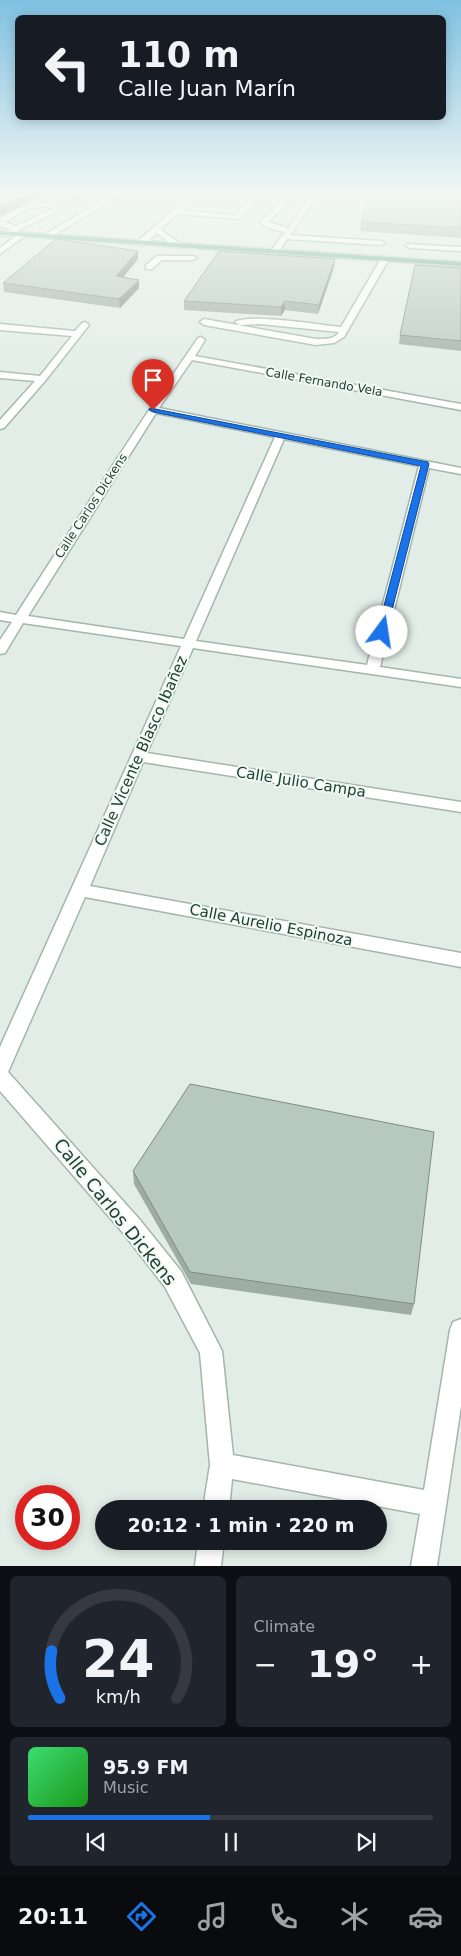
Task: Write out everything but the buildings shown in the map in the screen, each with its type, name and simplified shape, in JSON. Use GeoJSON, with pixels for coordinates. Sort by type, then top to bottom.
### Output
{"type":"FeatureCollection","features":[{"type":"Feature","properties":{"kind":"street"},"geometry":{"type":"LineString","coordinates":[[149,267],[153,264]]}},
{"type":"Feature","properties":{"kind":"street"},"geometry":{"type":"LineString","coordinates":[[183,268],[187,264]]}},
{"type":"Feature","properties":{"kind":"street"},"geometry":{"type":"LineString","coordinates":[[204,322],[325,342],[336,340],[344,330],[382,264]]}},
{"type":"Feature","properties":{"kind":"street"},"geometry":{"type":"LineString","coordinates":[[229,327],[240,322],[260,321],[344,330]]}},
{"type":"Feature","properties":{"kind":"street"},"geometry":{"type":"LineString","coordinates":[[0,426],[42,380],[85,325]]}},
{"type":"Feature","properties":{"kind":"street"},"geometry":{"type":"LineString","coordinates":[[0,327],[77,334]]}},
{"type":"Feature","properties":{"kind":"street","name":"Calle Carlos Dickens"},"geometry":{"type":"LineString","coordinates":[[0,650],[153,410],[201,340]]}},
{"type":"Feature","properties":{"kind":"street","name":"Calle Fernando Vela"},"geometry":{"type":"LineString","coordinates":[[188,357],[461,407]]}},
{"type":"Feature","properties":{"kind":"street"},"geometry":{"type":"LineString","coordinates":[[0,375],[42,380]]}},
{"type":"Feature","properties":{"kind":"street"},"geometry":{"type":"LineString","coordinates":[[153,410],[461,471]]}},
{"type":"Feature","properties":{"kind":"street","name":"Calle Vicente Blasco Ibañez"},"geometry":{"type":"LineString","coordinates":[[0,1068],[281,435]]}},
{"type":"Feature","properties":{"kind":"street"},"geometry":{"type":"LineString","coordinates":[[373,669],[425,464]]}},
{"type":"Feature","properties":{"kind":"street"},"geometry":{"type":"LineString","coordinates":[[0,616],[461,683]]}},
{"type":"Feature","properties":{"kind":"street","name":"Calle Julio Campa"},"geometry":{"type":"LineString","coordinates":[[140,756],[461,806]]}},
{"type":"Feature","properties":{"kind":"street","name":"Calle Aurelio Espinoza"},"geometry":{"type":"LineString","coordinates":[[80,890],[461,960]]}},
{"type":"Feature","properties":{"kind":"street","name":"Calle Carlos Dickens"},"geometry":{"type":"LineString","coordinates":[[0,1076],[132,1227],[173,1279],[211,1351],[222,1465],[217,1500]]}},
{"type":"Feature","properties":{"kind":"street"},"geometry":{"type":"LineString","coordinates":[[424,1566],[461,1330]]}},
{"type":"Feature","properties":{"kind":"street"},"geometry":{"type":"LineString","coordinates":[[222,1465],[433,1504]]}},
{"type":"Feature","properties":{"kind":"street"},"geometry":{"type":"LineString","coordinates":[[208,1566],[210,1550]]}},
{"type":"Feature","properties":{"kind":"route"},"geometry":{"type":"LineString","coordinates":[[153,410],[425,464],[382,632]]}}]}
